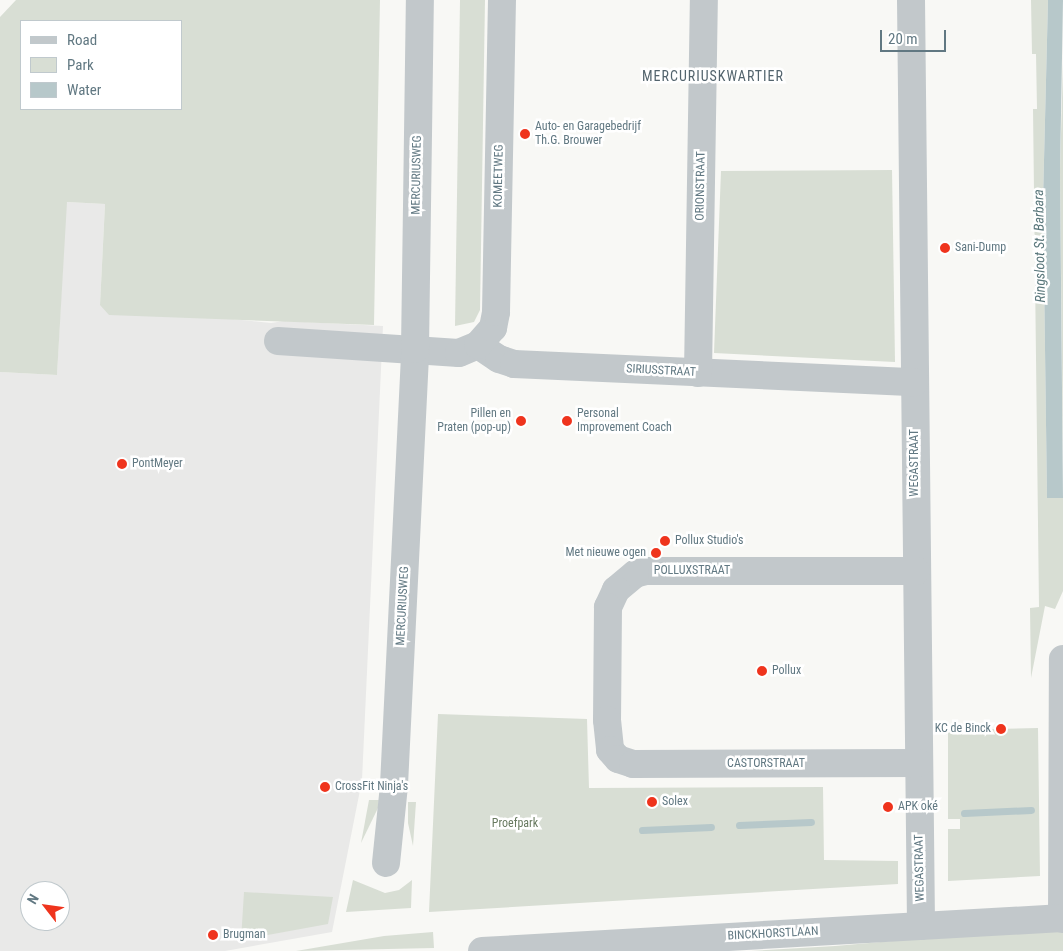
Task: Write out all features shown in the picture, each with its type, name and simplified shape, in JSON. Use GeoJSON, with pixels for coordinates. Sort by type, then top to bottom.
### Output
{"type":"FeatureCollection","features":[{"type":"Feature","properties":{"kind":"street","name":"MERCURIUSWEG"},"geometry":{"type":"LineString","coordinates":[[386,863],[394,785],[415,349],[420,0]]}},
{"type":"Feature","properties":{"kind":"street","name":"KOMEETWEG"},"geometry":{"type":"LineString","coordinates":[[478,345],[493,328],[496,312],[502,0]]}},
{"type":"Feature","properties":{"kind":"street","name":"ORIONSTRAAT"},"geometry":{"type":"LineString","coordinates":[[698,373],[704,0]]}},
{"type":"Feature","properties":{"kind":"street","name":"WEGASTRAAT"},"geometry":{"type":"LineString","coordinates":[[911,0],[921,926]]}},
{"type":"Feature","properties":{"kind":"street"},"geometry":{"type":"LineString","coordinates":[[278,341],[460,353],[478,345]]}},
{"type":"Feature","properties":{"kind":"street","name":"SIRIUSSTRAAT"},"geometry":{"type":"LineString","coordinates":[[478,345],[499,359],[514,364],[914,382]]}},
{"type":"Feature","properties":{"kind":"street","name":"POLLUXSTRAAT"},"geometry":{"type":"LineString","coordinates":[[615,756],[607,741],[606,612],[613,596],[635,574],[646,571],[916,570]]}},
{"type":"Feature","properties":{"kind":"street"},"geometry":{"type":"LineString","coordinates":[[1062,918],[1063,659]]}},
{"type":"Feature","properties":{"kind":"street","name":"CASTORSTRAAT"},"geometry":{"type":"LineString","coordinates":[[615,756],[629,763],[647,765],[919,763]]}},
{"type":"Feature","properties":{"kind":"street","name":"BINCKHORSTLAAN"},"geometry":{"type":"LineString","coordinates":[[482,951],[1062,918]]}},
{"type":"Feature","properties":{"kind":"shaded area"},"geometry":{"type":"Polygon","coordinates":[[[66,202],[105,204],[100,305],[271,323],[284,321],[383,326],[362,780],[332,932],[225,951],[0,951],[0,372],[57,375],[66,202]]]}},
{"type":"Feature","properties":{"kind":"green space"},"geometry":{"type":"Polygon","coordinates":[[[16,0],[380,0],[374,325],[109,315],[100,305],[105,204],[67,202],[57,375],[0,372],[0,17],[16,0]]]}},
{"type":"Feature","properties":{"kind":"green space"},"geometry":{"type":"Polygon","coordinates":[[[460,0],[485,0],[480,310],[474,322],[455,326],[460,0]]]}},
{"type":"Feature","properties":{"kind":"green space"},"geometry":{"type":"Polygon","coordinates":[[[1031,0],[1048,0],[1043,200],[1047,497],[1063,498],[1063,591],[1055,609],[1045,606],[1031,678],[1030,608],[1039,607],[1033,109],[1037,109],[1036,54],[1032,54],[1031,0]]]}},
{"type":"Feature","properties":{"kind":"green space"},"geometry":{"type":"Polygon","coordinates":[[[1063,63],[1063,455],[1060,171],[1063,63]]]}},
{"type":"Feature","properties":{"kind":"green space"},"geometry":{"type":"Polygon","coordinates":[[[892,170],[895,362],[714,353],[721,171],[892,170]]]}},
{"type":"Feature","properties":{"kind":"green space","name":"Proefpark"},"geometry":{"type":"Polygon","coordinates":[[[438,714],[587,719],[589,788],[823,787],[824,860],[898,861],[898,884],[429,912],[438,714]]]}},
{"type":"Feature","properties":{"kind":"green space"},"geometry":{"type":"Polygon","coordinates":[[[1038,728],[1040,876],[948,881],[948,829],[960,829],[960,819],[948,819],[948,730],[1038,728]]]}},
{"type":"Feature","properties":{"kind":"green space"},"geometry":{"type":"Polygon","coordinates":[[[369,800],[379,800],[378,808],[361,843],[369,800]]]}},
{"type":"Feature","properties":{"kind":"green space"},"geometry":{"type":"Polygon","coordinates":[[[408,802],[416,802],[413,846],[408,823],[408,802]]]}},
{"type":"Feature","properties":{"kind":"green space"},"geometry":{"type":"Polygon","coordinates":[[[353,880],[385,893],[399,890],[412,880],[411,908],[346,912],[353,880]]]}},
{"type":"Feature","properties":{"kind":"green space"},"geometry":{"type":"Polygon","coordinates":[[[244,892],[333,897],[328,924],[241,940],[244,892]]]}},
{"type":"Feature","properties":{"kind":"green space"},"geometry":{"type":"Polygon","coordinates":[[[1063,926],[1063,951],[751,951],[835,946],[1063,926]]]}},
{"type":"Feature","properties":{"kind":"green space"},"geometry":{"type":"Polygon","coordinates":[[[433,932],[434,948],[296,951],[384,936],[433,932]]]}},
{"type":"Feature","properties":{"kind":"water"},"geometry":{"type":"Polygon","coordinates":[[[1048,0],[1063,0],[1060,171],[1063,498],[1047,498],[1043,200],[1048,0]]]}},
{"type":"Feature","properties":{"kind":"waterway"},"geometry":{"type":"LineString","coordinates":[[964,813],[1031,810]]}},
{"type":"Feature","properties":{"kind":"waterway"},"geometry":{"type":"LineString","coordinates":[[739,825],[811,822]]}},
{"type":"Feature","properties":{"kind":"waterway"},"geometry":{"type":"LineString","coordinates":[[642,830],[711,827]]}},
{"type":"Feature","properties":{"kind":"place","name":"Auto- en Garagebedrijf Th.G. Brouwer"},"geometry":{"type":"Point","coordinates":[525,134]}},
{"type":"Feature","properties":{"kind":"place","name":"Sani-Dump"},"geometry":{"type":"Point","coordinates":[945,248]}},
{"type":"Feature","properties":{"kind":"place","name":"Pillen en Praten (pop-up)"},"geometry":{"type":"Point","coordinates":[521,421]}},
{"type":"Feature","properties":{"kind":"place","name":"Personal Improvement Coach"},"geometry":{"type":"Point","coordinates":[567,421]}},
{"type":"Feature","properties":{"kind":"place","name":"PontMeyer"},"geometry":{"type":"Point","coordinates":[122,464]}},
{"type":"Feature","properties":{"kind":"place","name":"Pollux Studio's"},"geometry":{"type":"Point","coordinates":[665,541]}},
{"type":"Feature","properties":{"kind":"place","name":"Met nieuwe ogen"},"geometry":{"type":"Point","coordinates":[656,553]}},
{"type":"Feature","properties":{"kind":"place","name":"Pollux"},"geometry":{"type":"Point","coordinates":[762,671]}},
{"type":"Feature","properties":{"kind":"place","name":"KC de Binck"},"geometry":{"type":"Point","coordinates":[1001,729]}},
{"type":"Feature","properties":{"kind":"place","name":"CrossFit Ninja's"},"geometry":{"type":"Point","coordinates":[325,787]}},
{"type":"Feature","properties":{"kind":"place","name":"Solex"},"geometry":{"type":"Point","coordinates":[652,802]}},
{"type":"Feature","properties":{"kind":"place","name":"APK oké"},"geometry":{"type":"Point","coordinates":[888,807]}},
{"type":"Feature","properties":{"kind":"place","name":"Brugman"},"geometry":{"type":"Point","coordinates":[213,935]}},
{"type":"Feature","properties":{"kind":"district","name":"MERCURIUSKWARTIER"},"geometry":{"type":"Point","coordinates":[713,76]}},
{"type":"Feature","properties":{"kind":"water label","name":"Ringsloot St. Barbara"},"geometry":{"type":"Point","coordinates":[1039,246]}}]}
